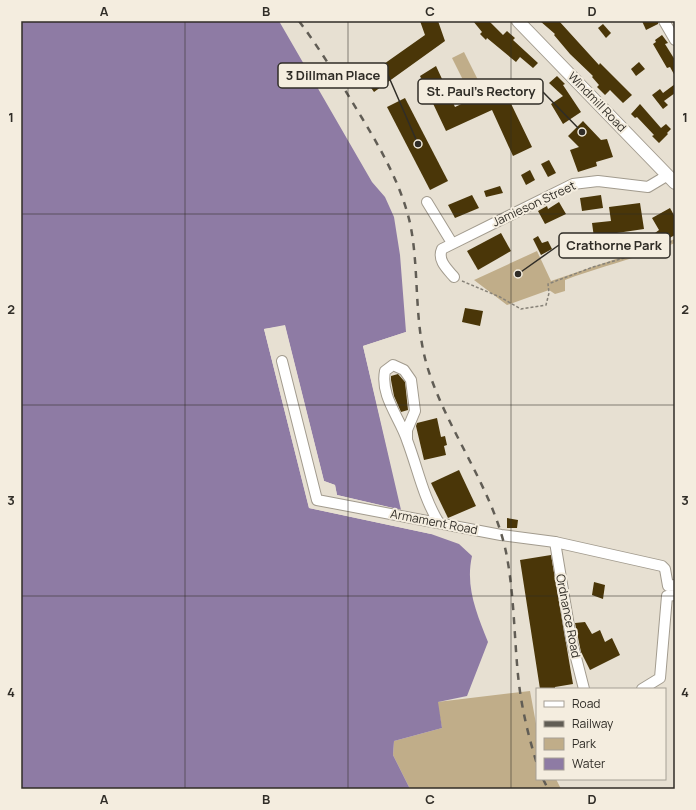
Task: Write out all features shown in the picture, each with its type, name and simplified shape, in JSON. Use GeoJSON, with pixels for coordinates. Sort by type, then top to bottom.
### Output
{"type":"FeatureCollection","features":[{"type":"Feature","properties":{"kind":"main road","name":"Windmill Road"},"geometry":{"type":"LineString","coordinates":[[518,21],[671,179]]}},
{"type":"Feature","properties":{"kind":"street"},"geometry":{"type":"LineString","coordinates":[[664,21],[675,40]]}},
{"type":"Feature","properties":{"kind":"street","name":"Jamieson Street"},"geometry":{"type":"LineString","coordinates":[[450,244],[573,184],[598,181],[648,187],[671,179]]}},
{"type":"Feature","properties":{"kind":"street"},"geometry":{"type":"LineString","coordinates":[[427,202],[450,244],[442,249],[440,254],[442,263],[454,277]]}},
{"type":"Feature","properties":{"kind":"street","name":"Armament Road"},"geometry":{"type":"LineString","coordinates":[[282,361],[317,500],[501,535],[555,542],[662,566],[665,569],[671,591]]}},
{"type":"Feature","properties":{"kind":"street"},"geometry":{"type":"LineString","coordinates":[[407,439],[407,430],[415,411],[411,380],[404,370],[393,365],[385,371],[384,378],[393,411],[407,439],[423,492],[439,523]]}},
{"type":"Feature","properties":{"kind":"street","name":"Ordnance Road"},"geometry":{"type":"LineString","coordinates":[[555,542],[571,638],[584,688]]}},
{"type":"Feature","properties":{"kind":"street"},"geometry":{"type":"LineString","coordinates":[[644,688],[660,678],[671,591]]}},
{"type":"Feature","properties":{"kind":"path"},"geometry":{"type":"LineString","coordinates":[[454,277],[500,297],[521,309],[546,305],[549,293],[548,284],[593,267],[652,250],[675,240]]}},
{"type":"Feature","properties":{"kind":"green space"},"geometry":{"type":"Polygon","coordinates":[[[464,52],[478,80],[466,86],[452,58],[464,52]]]}},
{"type":"Feature","properties":{"kind":"green space"},"geometry":{"type":"Polygon","coordinates":[[[675,239],[675,243],[565,280],[565,291],[555,294],[549,290],[507,305],[474,280],[537,251],[551,281],[675,239]]]}},
{"type":"Feature","properties":{"kind":"green space"},"geometry":{"type":"Polygon","coordinates":[[[530,691],[536,724],[536,780],[556,780],[561,789],[410,789],[393,755],[394,741],[442,728],[437,702],[530,691]]]}},
{"type":"Feature","properties":{"kind":"water"},"geometry":{"type":"Polygon","coordinates":[[[21,21],[279,21],[372,182],[385,197],[394,217],[400,255],[406,332],[363,346],[402,510],[337,495],[335,485],[324,481],[285,326],[264,329],[309,508],[431,534],[459,544],[472,556],[470,579],[473,600],[488,642],[467,696],[438,702],[442,728],[394,741],[393,755],[410,789],[21,789],[21,21]]]}},
{"type":"Feature","properties":{"kind":"pier"},"geometry":{"type":"Polygon","coordinates":[[[285,325],[324,481],[335,485],[337,495],[401,510],[363,346],[406,332],[406,334],[365,347],[404,510],[402,512],[336,497],[333,486],[322,483],[283,328],[267,330],[310,507],[431,532],[431,534],[309,508],[264,329],[285,325]]]}},
{"type":"Feature","properties":{"kind":"building"},"geometry":{"type":"Polygon","coordinates":[[[420,21],[438,21],[445,41],[374,92],[364,78],[425,35],[420,21]]]}},
{"type":"Feature","properties":{"kind":"building"},"geometry":{"type":"Polygon","coordinates":[[[473,21],[489,21],[503,35],[507,31],[515,38],[513,40],[538,63],[533,68],[520,57],[516,62],[487,38],[486,40],[480,34],[482,32],[473,21]]]}},
{"type":"Feature","properties":{"kind":"building"},"geometry":{"type":"Polygon","coordinates":[[[540,21],[559,21],[599,65],[600,63],[632,95],[623,103],[610,90],[605,95],[597,87],[599,85],[592,77],[593,76],[570,54],[554,35],[555,34],[540,21]]]}},
{"type":"Feature","properties":{"kind":"building"},"geometry":{"type":"Polygon","coordinates":[[[642,21],[658,21],[658,24],[646,30],[642,21]]]}},
{"type":"Feature","properties":{"kind":"building"},"geometry":{"type":"Polygon","coordinates":[[[603,24],[611,33],[606,38],[598,28],[603,24]]]}},
{"type":"Feature","properties":{"kind":"building"},"geometry":{"type":"Polygon","coordinates":[[[662,35],[668,43],[665,44],[675,60],[675,76],[670,67],[667,68],[653,44],[656,42],[655,40],[662,35]]]}},
{"type":"Feature","properties":{"kind":"building"},"geometry":{"type":"Polygon","coordinates":[[[639,62],[645,69],[636,76],[631,69],[639,62]]]}},
{"type":"Feature","properties":{"kind":"building"},"geometry":{"type":"Polygon","coordinates":[[[436,66],[455,107],[502,85],[532,147],[513,156],[492,110],[446,131],[420,76],[436,66]]]}},
{"type":"Feature","properties":{"kind":"building"},"geometry":{"type":"Polygon","coordinates":[[[557,76],[565,84],[563,85],[581,112],[563,124],[551,104],[563,96],[549,83],[557,76]]]}},
{"type":"Feature","properties":{"kind":"building"},"geometry":{"type":"Polygon","coordinates":[[[675,84],[675,93],[664,101],[668,105],[663,109],[652,95],[660,89],[663,93],[675,84]]]}},
{"type":"Feature","properties":{"kind":"building"},"geometry":{"type":"Polygon","coordinates":[[[405,98],[448,181],[430,190],[387,107],[405,98]]]}},
{"type":"Feature","properties":{"kind":"building"},"geometry":{"type":"Polygon","coordinates":[[[640,104],[661,128],[666,124],[671,129],[659,143],[652,136],[654,135],[637,117],[635,118],[631,114],[640,104]]]}},
{"type":"Feature","properties":{"kind":"building"},"geometry":{"type":"Polygon","coordinates":[[[583,121],[601,140],[607,139],[613,157],[596,162],[597,166],[578,172],[570,150],[579,147],[568,136],[583,121]]]}},
{"type":"Feature","properties":{"kind":"building"},"geometry":{"type":"Polygon","coordinates":[[[549,160],[556,173],[548,177],[541,164],[549,160]]]}},
{"type":"Feature","properties":{"kind":"building"},"geometry":{"type":"Polygon","coordinates":[[[530,170],[535,180],[526,185],[521,175],[530,170]]]}},
{"type":"Feature","properties":{"kind":"building"},"geometry":{"type":"Polygon","coordinates":[[[500,186],[503,193],[486,197],[484,191],[500,186]]]}},
{"type":"Feature","properties":{"kind":"building"},"geometry":{"type":"Polygon","coordinates":[[[472,195],[479,208],[455,218],[448,205],[472,195]]]}},
{"type":"Feature","properties":{"kind":"building"},"geometry":{"type":"Polygon","coordinates":[[[601,195],[603,208],[582,211],[580,198],[601,195]]]}},
{"type":"Feature","properties":{"kind":"building"},"geometry":{"type":"Polygon","coordinates":[[[559,202],[566,214],[545,224],[538,211],[547,206],[548,209],[559,202]]]}},
{"type":"Feature","properties":{"kind":"building"},"geometry":{"type":"Polygon","coordinates":[[[640,203],[644,229],[610,234],[612,250],[596,252],[592,223],[611,221],[609,207],[640,203]]]}},
{"type":"Feature","properties":{"kind":"building"},"geometry":{"type":"Polygon","coordinates":[[[670,208],[675,217],[675,235],[660,243],[655,233],[659,230],[652,218],[670,208]]]}},
{"type":"Feature","properties":{"kind":"building"},"geometry":{"type":"Polygon","coordinates":[[[501,233],[511,251],[478,270],[467,251],[501,233]]]}},
{"type":"Feature","properties":{"kind":"building"},"geometry":{"type":"Polygon","coordinates":[[[538,236],[542,243],[548,241],[552,249],[541,255],[533,239],[538,236]]]}},
{"type":"Feature","properties":{"kind":"building"},"geometry":{"type":"Polygon","coordinates":[[[465,308],[483,311],[480,326],[462,322],[465,308]]]}},
{"type":"Feature","properties":{"kind":"building"},"geometry":{"type":"Polygon","coordinates":[[[398,374],[405,382],[408,410],[401,412],[394,396],[391,380],[391,376],[398,374]]]}},
{"type":"Feature","properties":{"kind":"building"},"geometry":{"type":"Polygon","coordinates":[[[437,418],[441,437],[445,436],[447,445],[444,446],[446,455],[424,460],[416,426],[417,423],[437,418]]]}},
{"type":"Feature","properties":{"kind":"building"},"geometry":{"type":"Polygon","coordinates":[[[459,470],[476,506],[448,518],[431,483],[459,470]]]}},
{"type":"Feature","properties":{"kind":"building"},"geometry":{"type":"Polygon","coordinates":[[[507,518],[518,520],[517,528],[507,528],[507,518]]]}},
{"type":"Feature","properties":{"kind":"building"},"geometry":{"type":"Polygon","coordinates":[[[551,555],[573,684],[555,688],[540,688],[520,560],[551,555]]]}},
{"type":"Feature","properties":{"kind":"building"},"geometry":{"type":"Polygon","coordinates":[[[594,582],[605,585],[603,599],[592,595],[594,582]]]}},
{"type":"Feature","properties":{"kind":"building"},"geometry":{"type":"Polygon","coordinates":[[[585,622],[592,634],[600,630],[605,642],[612,638],[620,655],[590,670],[581,652],[575,623],[585,622]]]}},
{"type":"Feature","properties":{"kind":"railway"},"geometry":{"type":"LineString","coordinates":[[299,21],[332,69],[377,143],[402,195],[410,223],[413,241],[420,333],[428,369],[447,415],[491,505],[506,552],[511,582],[521,698],[536,760]]}},
{"type":"Feature","properties":{"kind":"railway"},"geometry":{"type":"LineString","coordinates":[[544,780],[548,789]]}},
{"type":"Feature","properties":{"kind":"place","name":"St. Paul’s Rectory"},"geometry":{"type":"Point","coordinates":[582,132]}},
{"type":"Feature","properties":{"kind":"place","name":"3 Dillman Place"},"geometry":{"type":"Point","coordinates":[418,144]}},
{"type":"Feature","properties":{"kind":"place","name":"Crathorne Park"},"geometry":{"type":"Point","coordinates":[518,274]}}]}
